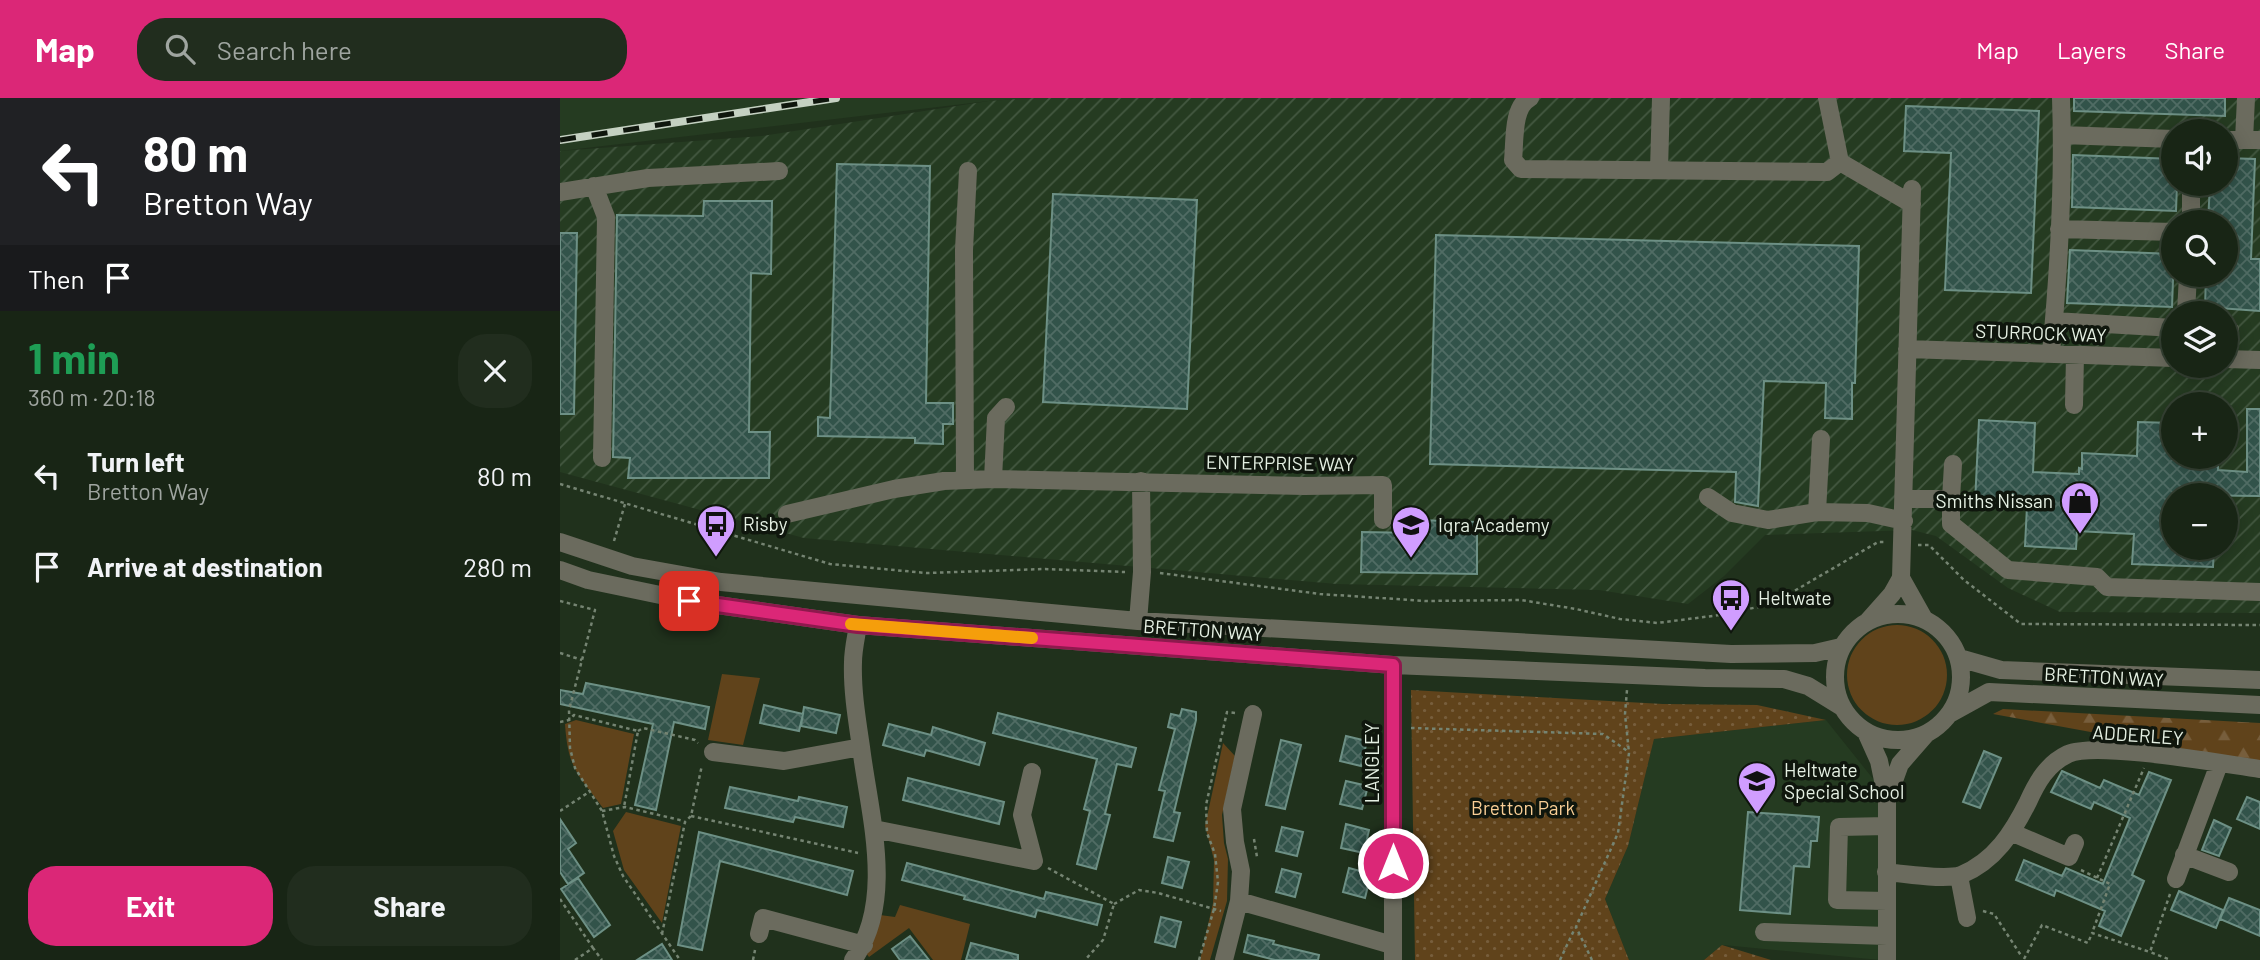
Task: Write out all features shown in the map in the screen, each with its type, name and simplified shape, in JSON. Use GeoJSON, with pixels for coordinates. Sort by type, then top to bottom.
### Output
{"type":"FeatureCollection","features":[{"type":"Feature","properties":{"kind":"street"},"geometry":{"type":"LineString","coordinates":[[1530,98],[1524,101],[1518,110],[1513,160],[1521,169],[1827,172],[1840,162]]}},
{"type":"Feature","properties":{"kind":"street"},"geometry":{"type":"LineString","coordinates":[[1659,170],[1661,98]]}},
{"type":"Feature","properties":{"kind":"street"},"geometry":{"type":"LineString","coordinates":[[1827,98],[1840,162],[1868,180],[1912,196],[1901,578],[1892,594],[1841,647],[1836,689],[1842,707],[1866,732],[1885,739],[1906,740],[1926,734],[1940,725],[1951,713],[1959,696],[1962,677],[1959,659],[1946,635],[1924,619],[1906,614],[1886,615],[1868,621]]}},
{"type":"Feature","properties":{"kind":"street"},"geometry":{"type":"LineString","coordinates":[[2051,354],[2059,229],[2061,98]]}},
{"type":"Feature","properties":{"kind":"street"},"geometry":{"type":"LineString","coordinates":[[2243,140],[2246,98]]}},
{"type":"Feature","properties":{"kind":"street"},"geometry":{"type":"LineString","coordinates":[[2062,135],[2161,139]]}},
{"type":"Feature","properties":{"kind":"street"},"geometry":{"type":"LineString","coordinates":[[560,192],[648,177],[779,170]]}},
{"type":"Feature","properties":{"kind":"street"},"geometry":{"type":"LineString","coordinates":[[965,480],[964,250],[968,171]]}},
{"type":"Feature","properties":{"kind":"street"},"geometry":{"type":"LineString","coordinates":[[594,186],[606,217],[602,458]]}},
{"type":"Feature","properties":{"kind":"street"},"geometry":{"type":"LineString","coordinates":[[2059,229],[2161,232]]}},
{"type":"Feature","properties":{"kind":"street"},"geometry":{"type":"LineString","coordinates":[[2054,321],[2161,327]]}},
{"type":"Feature","properties":{"kind":"street","name":"STURROCK WAY"},"geometry":{"type":"LineString","coordinates":[[1907,349],[2161,358]]}},
{"type":"Feature","properties":{"kind":"street"},"geometry":{"type":"LineString","coordinates":[[2074,405],[2075,355]]}},
{"type":"Feature","properties":{"kind":"street"},"geometry":{"type":"LineString","coordinates":[[2238,359],[2260,360]]}},
{"type":"Feature","properties":{"kind":"street"},"geometry":{"type":"LineString","coordinates":[[1000,479],[996,418],[1006,407]]}},
{"type":"Feature","properties":{"kind":"street"},"geometry":{"type":"LineString","coordinates":[[1817,512],[1821,439]]}},
{"type":"Feature","properties":{"kind":"street"},"geometry":{"type":"LineString","coordinates":[[1953,464],[1951,524],[2008,569],[2097,577],[2107,587],[2260,592]]}},
{"type":"Feature","properties":{"kind":"street","name":"ENTERPRISE WAY"},"geometry":{"type":"LineString","coordinates":[[788,514],[894,489],[965,480],[1000,479],[1304,486],[1383,485],[1382,520]]}},
{"type":"Feature","properties":{"kind":"street"},"geometry":{"type":"LineString","coordinates":[[1138,621],[1142,572],[1141,481]]}},
{"type":"Feature","properties":{"kind":"street"},"geometry":{"type":"LineString","coordinates":[[1708,497],[1732,513],[1768,520],[1817,512],[1868,513],[1904,521]]}},
{"type":"Feature","properties":{"kind":"street"},"geometry":{"type":"LineString","coordinates":[[1905,499],[1951,499]]}},
{"type":"Feature","properties":{"kind":"street","name":"BRETTON WAY"},"geometry":{"type":"LineString","coordinates":[[560,542],[632,566],[721,582],[1138,621],[1731,654],[1815,653],[1841,647]]}},
{"type":"Feature","properties":{"kind":"street","name":"BRETTON WAY"},"geometry":{"type":"LineString","coordinates":[[560,570],[587,580],[689,601],[858,625],[1393,665],[1784,679],[1808,686],[1842,707]]}},
{"type":"Feature","properties":{"kind":"street"},"geometry":{"type":"LineString","coordinates":[[1901,578],[1924,619]]}},
{"type":"Feature","properties":{"kind":"street"},"geometry":{"type":"LineString","coordinates":[[759,933],[763,918],[858,953],[873,908],[877,858],[860,747],[853,663],[858,625]]}},
{"type":"Feature","properties":{"kind":"street","name":"BRETTON WAY"},"geometry":{"type":"LineString","coordinates":[[1959,659],[2001,670],[2260,680]]}},
{"type":"Feature","properties":{"kind":"street","name":"LANGLEY"},"geometry":{"type":"LineString","coordinates":[[1237,908],[1392,952],[1393,665]]}},
{"type":"Feature","properties":{"kind":"street","name":"BRETTON WAY"},"geometry":{"type":"LineString","coordinates":[[1951,713],[1989,692],[2260,705]]}},
{"type":"Feature","properties":{"kind":"street"},"geometry":{"type":"LineString","coordinates":[[1224,960],[1237,908],[1241,871],[1232,809],[1253,714]]}},
{"type":"Feature","properties":{"kind":"street"},"geometry":{"type":"LineString","coordinates":[[1866,732],[1879,761],[1887,800],[1887,960]]}},
{"type":"Feature","properties":{"kind":"street"},"geometry":{"type":"LineString","coordinates":[[1887,800],[1900,765],[1926,734]]}},
{"type":"Feature","properties":{"kind":"street"},"geometry":{"type":"LineString","coordinates":[[709,751],[784,761],[860,747]]}},
{"type":"Feature","properties":{"kind":"street","name":"ADDERLEY"},"geometry":{"type":"LineString","coordinates":[[1959,876],[1989,858],[2013,833],[2041,774],[2069,753],[2102,749],[2260,769]]}},
{"type":"Feature","properties":{"kind":"street"},"geometry":{"type":"LineString","coordinates":[[2176,879],[2219,764]]}},
{"type":"Feature","properties":{"kind":"street"},"geometry":{"type":"LineString","coordinates":[[874,829],[1034,861],[1022,815],[1032,772]]}},
{"type":"Feature","properties":{"kind":"street"},"geometry":{"type":"LineString","coordinates":[[1887,826],[1839,827],[1837,900],[1887,901]]}},
{"type":"Feature","properties":{"kind":"street"},"geometry":{"type":"LineString","coordinates":[[2013,833],[2072,850]]}},
{"type":"Feature","properties":{"kind":"street"},"geometry":{"type":"LineString","coordinates":[[2184,855],[2229,872]]}},
{"type":"Feature","properties":{"kind":"street"},"geometry":{"type":"LineString","coordinates":[[1886,872],[1916,876],[1959,876],[1966,911]]}},
{"type":"Feature","properties":{"kind":"street"},"geometry":{"type":"LineString","coordinates":[[1764,932],[1887,936]]}},
{"type":"Feature","properties":{"kind":"path"},"geometry":{"type":"LineString","coordinates":[[560,484],[830,564],[926,573],[1045,569],[1105,571]]}},
{"type":"Feature","properties":{"kind":"path"},"geometry":{"type":"LineString","coordinates":[[612,546],[625,504]]}},
{"type":"Feature","properties":{"kind":"path"},"geometry":{"type":"LineString","coordinates":[[1168,573],[1320,594],[1426,601],[1521,600],[1620,619],[1657,622],[1720,615],[1772,604],[1878,542]]}},
{"type":"Feature","properties":{"kind":"path"},"geometry":{"type":"LineString","coordinates":[[1929,545],[1964,580],[2021,624],[2260,625]]}},
{"type":"Feature","properties":{"kind":"path"},"geometry":{"type":"LineString","coordinates":[[560,601],[595,611],[569,709],[570,748],[575,768],[602,811],[614,856],[623,876],[680,960]]}},
{"type":"Feature","properties":{"kind":"path"},"geometry":{"type":"LineString","coordinates":[[560,653],[582,660]]}},
{"type":"Feature","properties":{"kind":"path"},"geometry":{"type":"LineString","coordinates":[[1560,960],[1618,833],[1629,752],[1625,714],[1627,689]]}},
{"type":"Feature","properties":{"kind":"path"},"geometry":{"type":"LineString","coordinates":[[560,722],[575,715],[638,731],[643,728],[695,740],[709,751],[691,817],[685,822],[662,934]]}},
{"type":"Feature","properties":{"kind":"path"},"geometry":{"type":"LineString","coordinates":[[1394,727],[1603,734],[1629,752]]}},
{"type":"Feature","properties":{"kind":"path"},"geometry":{"type":"LineString","coordinates":[[624,807],[638,731]]}},
{"type":"Feature","properties":{"kind":"path"},"geometry":{"type":"LineString","coordinates":[[2097,878],[2149,755]]}},
{"type":"Feature","properties":{"kind":"path"},"geometry":{"type":"LineString","coordinates":[[560,811],[590,791]]}},
{"type":"Feature","properties":{"kind":"path"},"geometry":{"type":"LineString","coordinates":[[602,811],[624,807],[685,822]]}},
{"type":"Feature","properties":{"kind":"path"},"geometry":{"type":"LineString","coordinates":[[691,817],[877,858]]}},
{"type":"Feature","properties":{"kind":"path"},"geometry":{"type":"LineString","coordinates":[[1966,911],[1994,914],[2024,959],[2042,925],[2088,943],[2110,884],[2066,863],[2072,850]]}},
{"type":"Feature","properties":{"kind":"path"},"geometry":{"type":"LineString","coordinates":[[1034,861],[1114,904]]}},
{"type":"Feature","properties":{"kind":"path"},"geometry":{"type":"LineString","coordinates":[[2150,952],[2176,879]]}},
{"type":"Feature","properties":{"kind":"path"},"geometry":{"type":"LineString","coordinates":[[1085,960],[1103,940],[1114,904],[1139,890],[1237,908]]}},
{"type":"Feature","properties":{"kind":"path"},"geometry":{"type":"LineString","coordinates":[[560,899],[602,960]]}},
{"type":"Feature","properties":{"kind":"path"},"geometry":{"type":"LineString","coordinates":[[1576,927],[1592,960]]}},
{"type":"Feature","properties":{"kind":"path"},"geometry":{"type":"LineString","coordinates":[[2092,933],[2171,960]]}},
{"type":"Feature","properties":{"kind":"path"},"geometry":{"type":"LineString","coordinates":[[575,960],[593,948]]}},
{"type":"Feature","properties":{"kind":"shaded area"},"geometry":{"type":"Polygon","coordinates":[[[560,98],[1033,98],[560,151],[560,98]]]}},
{"type":"Feature","properties":{"kind":"shaded area"},"geometry":{"type":"Polygon","coordinates":[[[1033,98],[2260,98],[2260,613],[2060,612],[2008,588],[1936,536],[1912,530],[1765,535],[1724,576],[1688,604],[1599,590],[1337,584],[804,538],[560,472],[560,151],[762,136],[989,101],[1033,98]]]}},
{"type":"Feature","properties":{"kind":"shaded area","name":"Heltwate Special School"},"geometry":{"type":"Polygon","coordinates":[[[1826,720],[1878,785],[1880,960],[1723,945],[1704,960],[1629,960],[1605,899],[1628,846],[1654,739],[1826,720]]]}},
{"type":"Feature","properties":{"kind":"green space"},"geometry":{"type":"Polygon","coordinates":[[[1897,625],[1916,629],[1932,640],[1943,656],[1947,675],[1943,694],[1932,710],[1916,721],[1897,725],[1878,721],[1862,710],[1851,694],[1847,675],[1851,656],[1862,640],[1878,629],[1897,625]]]}},
{"type":"Feature","properties":{"kind":"green space"},"geometry":{"type":"Polygon","coordinates":[[[722,674],[760,678],[743,745],[708,740],[722,674]]]}},
{"type":"Feature","properties":{"kind":"green space","name":"Bretton Park"},"geometry":{"type":"Polygon","coordinates":[[[1411,690],[1663,704],[1757,705],[1826,720],[1654,739],[1628,846],[1605,899],[1629,960],[1415,960],[1411,690]]]}},
{"type":"Feature","properties":{"kind":"green space"},"geometry":{"type":"Polygon","coordinates":[[[2003,709],[2260,723],[2260,763],[1993,714],[2003,709]]]}},
{"type":"Feature","properties":{"kind":"green space"},"geometry":{"type":"Polygon","coordinates":[[[576,720],[634,734],[621,804],[603,808],[576,770],[566,739],[565,724],[576,720]]]}},
{"type":"Feature","properties":{"kind":"green space"},"geometry":{"type":"Polygon","coordinates":[[[1223,743],[1235,756],[1222,815],[1228,859],[1227,901],[1210,960],[1200,960],[1213,903],[1214,860],[1205,826],[1223,743]]]}},
{"type":"Feature","properties":{"kind":"green space"},"geometry":{"type":"Polygon","coordinates":[[[626,812],[681,826],[662,923],[624,870],[613,831],[626,812]]]}},
{"type":"Feature","properties":{"kind":"green space"},"geometry":{"type":"Polygon","coordinates":[[[900,905],[970,924],[961,960],[933,960],[909,928],[869,957],[866,953],[880,915],[895,917],[900,905]]]}},
{"type":"Feature","properties":{"kind":"green space"},"geometry":{"type":"Polygon","coordinates":[[[1722,945],[1771,960],[1704,960],[1722,945]]]}},
{"type":"Feature","properties":{"kind":"building"},"geometry":{"type":"Polygon","coordinates":[[[2074,98],[2225,98],[2225,116],[2074,111],[2074,98]]]}},
{"type":"Feature","properties":{"kind":"building"},"geometry":{"type":"Polygon","coordinates":[[[1906,106],[2039,111],[2031,293],[1945,290],[1951,153],[1904,151],[1906,106]]]}},
{"type":"Feature","properties":{"kind":"building"},"geometry":{"type":"Polygon","coordinates":[[[2073,155],[2161,158],[2161,196],[2177,196],[2176,210],[2072,207],[2073,155]]]}},
{"type":"Feature","properties":{"kind":"building"},"geometry":{"type":"Polygon","coordinates":[[[2238,158],[2255,159],[2251,259],[2260,259],[2260,311],[2238,309],[2238,301],[2205,301],[2206,287],[2238,287],[2238,210],[2209,210],[2209,196],[2238,196],[2238,158]]]}},
{"type":"Feature","properties":{"kind":"building"},"geometry":{"type":"Polygon","coordinates":[[[837,164],[930,166],[926,403],[953,403],[953,424],[943,424],[943,444],[915,443],[915,438],[818,436],[818,417],[830,418],[837,164]]]}},
{"type":"Feature","properties":{"kind":"building"},"geometry":{"type":"Polygon","coordinates":[[[1053,194],[1197,200],[1187,409],[1043,402],[1053,194]]]}},
{"type":"Feature","properties":{"kind":"building"},"geometry":{"type":"Polygon","coordinates":[[[704,201],[772,201],[771,274],[751,273],[749,432],[770,432],[769,478],[628,478],[630,458],[613,457],[617,215],[703,216],[704,201]]]}},
{"type":"Feature","properties":{"kind":"building"},"geometry":{"type":"Polygon","coordinates":[[[560,233],[577,233],[574,414],[560,414],[560,233]]]}},
{"type":"Feature","properties":{"kind":"building"},"geometry":{"type":"Polygon","coordinates":[[[1436,235],[1859,246],[1852,419],[1825,418],[1826,383],[1764,381],[1758,506],[1735,502],[1736,472],[1430,464],[1436,235]]]}},
{"type":"Feature","properties":{"kind":"building"},"geometry":{"type":"Polygon","coordinates":[[[2070,250],[2161,254],[2161,287],[2173,287],[2172,301],[2161,301],[2161,307],[2067,303],[2070,250]]]}},
{"type":"Feature","properties":{"kind":"building"},"geometry":{"type":"Polygon","coordinates":[[[2247,409],[2260,409],[2260,496],[2238,496],[2238,483],[2161,483],[2161,560],[2213,560],[2213,567],[2132,564],[2134,534],[2077,531],[2076,549],[2025,546],[2027,506],[1975,503],[1979,420],[2035,423],[2033,472],[2079,474],[2079,468],[2082,469],[2082,453],[2137,456],[2138,422],[2161,423],[2161,469],[2247,472],[2247,409]]]}},
{"type":"Feature","properties":{"kind":"building"},"geometry":{"type":"Polygon","coordinates":[[[1417,520],[1477,522],[1477,574],[1361,572],[1362,532],[1417,533],[1417,520]]]}},
{"type":"Feature","properties":{"kind":"building"},"geometry":{"type":"Polygon","coordinates":[[[586,683],[709,707],[705,729],[674,722],[656,810],[635,805],[653,724],[560,704],[560,690],[583,694],[586,683]]]}},
{"type":"Feature","properties":{"kind":"building"},"geometry":{"type":"Polygon","coordinates":[[[764,705],[803,714],[799,731],[760,723],[764,705]]]}},
{"type":"Feature","properties":{"kind":"building"},"geometry":{"type":"Polygon","coordinates":[[[804,707],[840,715],[836,733],[801,726],[804,707]]]}},
{"type":"Feature","properties":{"kind":"building"},"geometry":{"type":"Polygon","coordinates":[[[1182,709],[1196,712],[1196,720],[1174,812],[1180,813],[1173,841],[1154,837],[1165,791],[1159,790],[1175,729],[1168,727],[1171,714],[1180,716],[1182,709]]]}},
{"type":"Feature","properties":{"kind":"building"},"geometry":{"type":"Polygon","coordinates":[[[998,713],[1136,748],[1131,767],[1117,764],[1105,814],[1110,815],[1096,869],[1077,864],[1090,811],[1084,809],[1097,759],[993,733],[998,713]]]}},
{"type":"Feature","properties":{"kind":"building"},"geometry":{"type":"Polygon","coordinates":[[[889,724],[931,735],[933,727],[985,743],[979,765],[926,750],[924,756],[883,745],[889,724]]]}},
{"type":"Feature","properties":{"kind":"building"},"geometry":{"type":"Polygon","coordinates":[[[1346,736],[1367,741],[1361,766],[1340,761],[1346,736]]]}},
{"type":"Feature","properties":{"kind":"building"},"geometry":{"type":"Polygon","coordinates":[[[1281,740],[1301,745],[1285,809],[1266,805],[1281,740]]]}},
{"type":"Feature","properties":{"kind":"building"},"geometry":{"type":"Polygon","coordinates":[[[1984,751],[2001,758],[1980,808],[1963,802],[1984,751]]]}},
{"type":"Feature","properties":{"kind":"building"},"geometry":{"type":"Polygon","coordinates":[[[2062,771],[2100,788],[2104,780],[2139,795],[2149,772],[2171,780],[2132,875],[2144,881],[2121,936],[2099,926],[2105,911],[2056,890],[2054,896],[2016,880],[2024,860],[2062,876],[2066,868],[2103,884],[2130,818],[2094,802],[2091,809],[2051,792],[2062,771]]]}},
{"type":"Feature","properties":{"kind":"building"},"geometry":{"type":"Polygon","coordinates":[[[908,778],[1004,802],[999,824],[903,800],[908,778]]]}},
{"type":"Feature","properties":{"kind":"building"},"geometry":{"type":"Polygon","coordinates":[[[1346,781],[1368,786],[1362,809],[1340,804],[1346,781]]]}},
{"type":"Feature","properties":{"kind":"building"},"geometry":{"type":"Polygon","coordinates":[[[730,787],[798,801],[799,797],[847,807],[843,827],[795,817],[793,822],[725,808],[730,787]]]}},
{"type":"Feature","properties":{"kind":"building"},"geometry":{"type":"Polygon","coordinates":[[[2247,797],[2260,802],[2260,829],[2237,819],[2247,797]]]}},
{"type":"Feature","properties":{"kind":"building"},"geometry":{"type":"Polygon","coordinates":[[[1748,812],[1819,817],[1817,841],[1811,841],[1809,867],[1794,866],[1790,914],[1740,910],[1748,812]]]}},
{"type":"Feature","properties":{"kind":"building"},"geometry":{"type":"Polygon","coordinates":[[[560,819],[576,843],[568,849],[584,873],[568,884],[560,872],[560,819]]]}},
{"type":"Feature","properties":{"kind":"building"},"geometry":{"type":"Polygon","coordinates":[[[2214,820],[2231,828],[2219,856],[2202,850],[2214,820]]]}},
{"type":"Feature","properties":{"kind":"building"},"geometry":{"type":"Polygon","coordinates":[[[1346,824],[1369,830],[1364,853],[1341,848],[1346,824]]]}},
{"type":"Feature","properties":{"kind":"building"},"geometry":{"type":"Polygon","coordinates":[[[1282,827],[1303,832],[1297,856],[1276,851],[1282,827]]]}},
{"type":"Feature","properties":{"kind":"building"},"geometry":{"type":"Polygon","coordinates":[[[699,832],[853,871],[847,895],[720,861],[702,950],[678,945],[699,832]]]}},
{"type":"Feature","properties":{"kind":"building"},"geometry":{"type":"Polygon","coordinates":[[[1168,857],[1189,862],[1182,888],[1162,883],[1168,857]]]}},
{"type":"Feature","properties":{"kind":"building"},"geometry":{"type":"Polygon","coordinates":[[[907,863],[1044,899],[1046,892],[1102,905],[1097,925],[1037,910],[1035,917],[902,880],[907,863]]]}},
{"type":"Feature","properties":{"kind":"building"},"geometry":{"type":"Polygon","coordinates":[[[1349,868],[1371,874],[1365,898],[1343,892],[1349,868]]]}},
{"type":"Feature","properties":{"kind":"building"},"geometry":{"type":"Polygon","coordinates":[[[1282,869],[1301,874],[1295,897],[1276,892],[1282,869]]]}},
{"type":"Feature","properties":{"kind":"building"},"geometry":{"type":"Polygon","coordinates":[[[578,878],[610,925],[594,937],[561,889],[578,878]]]}},
{"type":"Feature","properties":{"kind":"building"},"geometry":{"type":"Polygon","coordinates":[[[2179,891],[2223,910],[2216,928],[2171,910],[2179,891]]]}},
{"type":"Feature","properties":{"kind":"building"},"geometry":{"type":"Polygon","coordinates":[[[2229,898],[2260,910],[2260,936],[2220,919],[2229,898]]]}},
{"type":"Feature","properties":{"kind":"building"},"geometry":{"type":"Polygon","coordinates":[[[1161,917],[1181,922],[1175,947],[1155,942],[1161,917]]]}},
{"type":"Feature","properties":{"kind":"building"},"geometry":{"type":"Polygon","coordinates":[[[1248,935],[1319,955],[1318,960],[1275,960],[1244,952],[1248,935]]]}},
{"type":"Feature","properties":{"kind":"building"},"geometry":{"type":"Polygon","coordinates":[[[910,936],[929,960],[900,960],[892,949],[910,936]]]}},
{"type":"Feature","properties":{"kind":"building"},"geometry":{"type":"Polygon","coordinates":[[[971,943],[1018,955],[1018,960],[966,960],[971,943]]]}},
{"type":"Feature","properties":{"kind":"building"},"geometry":{"type":"Polygon","coordinates":[[[662,944],[672,960],[637,960],[662,944]]]}},
{"type":"Feature","properties":{"kind":"railway"},"geometry":{"type":"LineString","coordinates":[[560,140],[836,98]]}},
{"type":"Feature","properties":{"kind":"slow traffic"},"geometry":{"type":"LineString","coordinates":[[851,624],[1032,638]]}},
{"type":"Feature","properties":{"kind":"place","name":"Smiths Nissan"},"geometry":{"type":"Point","coordinates":[2080,535]}},
{"type":"Feature","properties":{"kind":"place","name":"Risby"},"geometry":{"type":"Point","coordinates":[716,558]}},
{"type":"Feature","properties":{"kind":"place","name":"Iqra Academy"},"geometry":{"type":"Point","coordinates":[1411,559]}},
{"type":"Feature","properties":{"kind":"place","name":"Heltwate"},"geometry":{"type":"Point","coordinates":[1731,632]}},
{"type":"Feature","properties":{"kind":"place","name":"Heltwate Special School"},"geometry":{"type":"Point","coordinates":[1757,815]}},
{"type":"Feature","properties":{"kind":"route"},"geometry":{"type":"LineString","coordinates":[[689,601],[858,625],[1393,665],[1393,863]]}}]}
